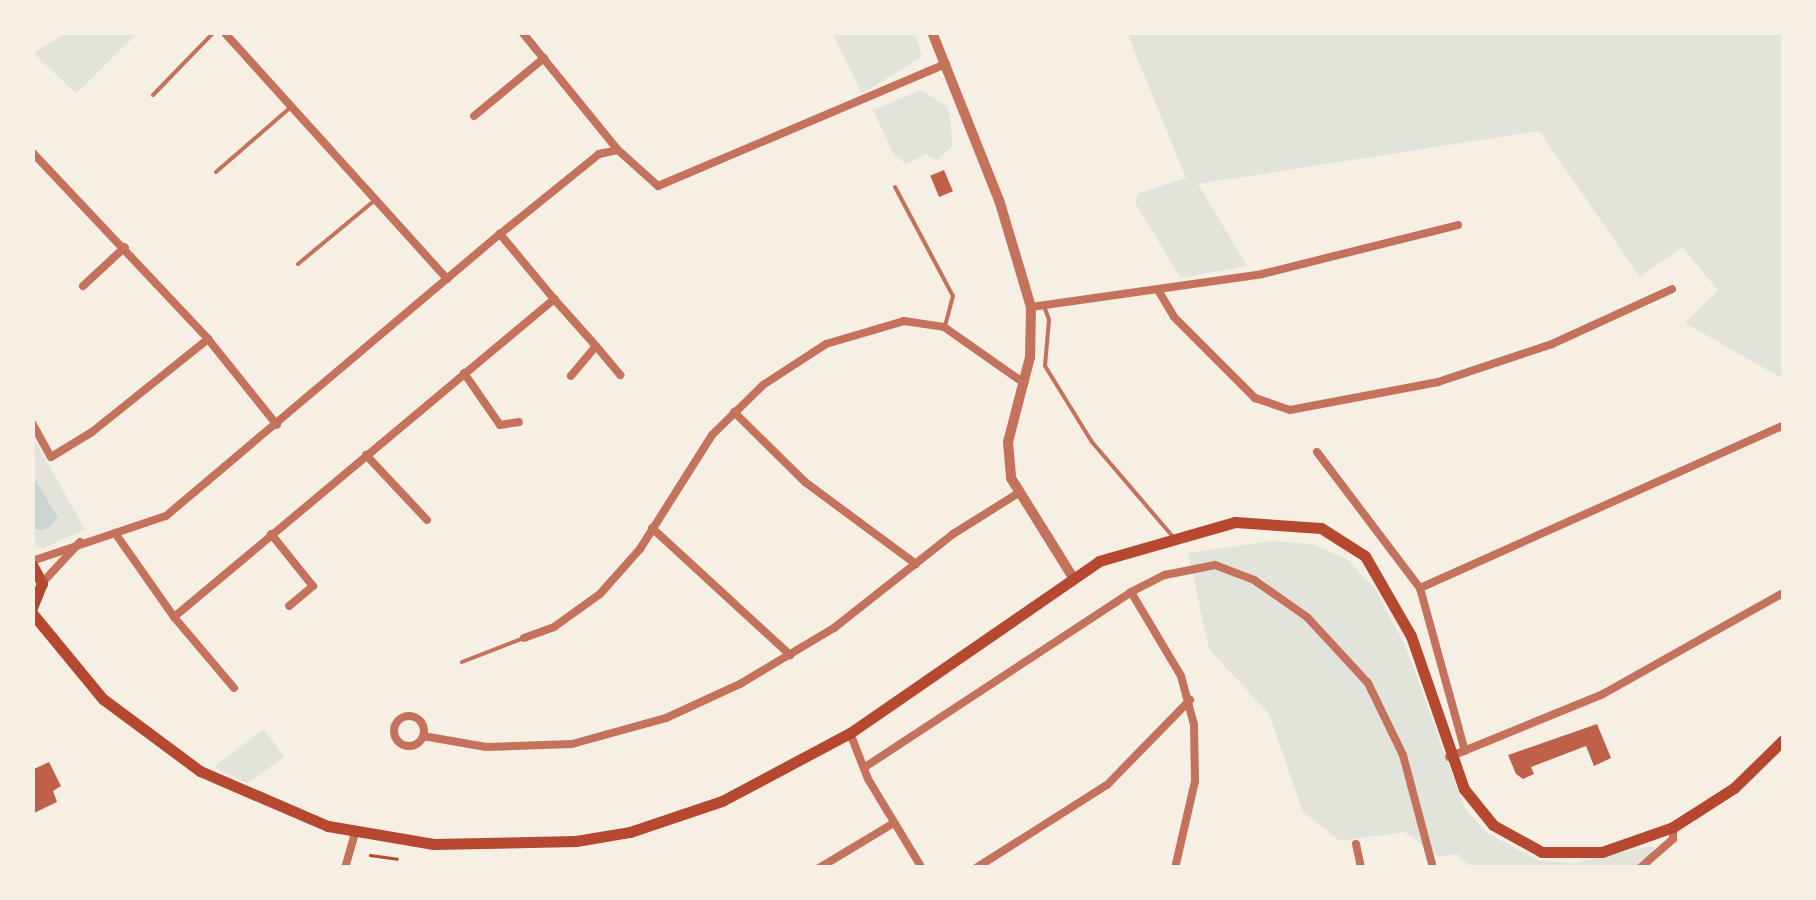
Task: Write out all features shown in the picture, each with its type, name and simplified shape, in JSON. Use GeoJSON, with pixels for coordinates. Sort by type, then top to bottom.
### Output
{"type":"FeatureCollection","features":[{"type":"Feature","properties":{"kind":"main road"},"geometry":{"type":"LineString","coordinates":[[32,563],[42,583],[32,610],[90,686],[175,755],[255,798],[355,833],[433,844],[522,844],[630,832],[722,801],[850,734],[1072,576],[1172,537],[1235,522],[1295,522],[1349,542],[1376,570],[1412,636],[1450,757],[1475,807],[1542,852],[1602,852],[1674,827],[1734,788],[1784,739]]}},
{"type":"Feature","properties":{"kind":"street"},"geometry":{"type":"LineString","coordinates":[[224,32],[294,104],[447,279]]}},
{"type":"Feature","properties":{"kind":"street"},"geometry":{"type":"LineString","coordinates":[[522,32],[618,150],[658,186],[946,64]]}},
{"type":"Feature","properties":{"kind":"street"},"geometry":{"type":"LineString","coordinates":[[932,32],[1000,204],[1031,307],[1024,383],[1008,442],[1017,494],[1072,576]]}},
{"type":"Feature","properties":{"kind":"street"},"geometry":{"type":"LineString","coordinates":[[474,116],[544,58]]}},
{"type":"Feature","properties":{"kind":"street"},"geometry":{"type":"LineString","coordinates":[[32,563],[80,542],[166,516],[500,234],[599,154],[618,150]]}},
{"type":"Feature","properties":{"kind":"street"},"geometry":{"type":"LineString","coordinates":[[34,157],[208,339],[277,425]]}},
{"type":"Feature","properties":{"kind":"street"},"geometry":{"type":"LineString","coordinates":[[1031,307],[1307,265],[1458,225]]}},
{"type":"Feature","properties":{"kind":"street"},"geometry":{"type":"LineString","coordinates":[[500,234],[620,375]]}},
{"type":"Feature","properties":{"kind":"street"},"geometry":{"type":"LineString","coordinates":[[83,286],[124,247]]}},
{"type":"Feature","properties":{"kind":"street"},"geometry":{"type":"LineString","coordinates":[[1158,290],[1174,317],[1255,398],[1290,410],[1438,382],[1552,344],[1672,290]]}},
{"type":"Feature","properties":{"kind":"street"},"geometry":{"type":"LineString","coordinates":[[174,617],[554,300]]}},
{"type":"Feature","properties":{"kind":"street"},"geometry":{"type":"LineString","coordinates":[[524,638],[554,627],[600,594],[652,528],[696,455],[734,412],[795,362],[851,334],[904,321],[944,326],[1024,383]]}},
{"type":"Feature","properties":{"kind":"street"},"geometry":{"type":"LineString","coordinates":[[32,423],[51,457],[92,432],[208,339]]}},
{"type":"Feature","properties":{"kind":"street"},"geometry":{"type":"LineString","coordinates":[[571,376],[596,346]]}},
{"type":"Feature","properties":{"kind":"street"},"geometry":{"type":"LineString","coordinates":[[464,373],[500,425],[518,422]]}},
{"type":"Feature","properties":{"kind":"street"},"geometry":{"type":"LineString","coordinates":[[734,412],[804,482],[916,564]]}},
{"type":"Feature","properties":{"kind":"street"},"geometry":{"type":"LineString","coordinates":[[1420,588],[1784,424]]}},
{"type":"Feature","properties":{"kind":"street"},"geometry":{"type":"LineString","coordinates":[[1317,452],[1420,588],[1465,751]]}},
{"type":"Feature","properties":{"kind":"street"},"geometry":{"type":"LineString","coordinates":[[366,455],[426,520]]}},
{"type":"Feature","properties":{"kind":"street"},"geometry":{"type":"LineString","coordinates":[[423,736],[486,747],[572,744],[666,718],[790,655],[1017,494]]}},
{"type":"Feature","properties":{"kind":"street"},"geometry":{"type":"LineString","coordinates":[[652,528],[790,655]]}},
{"type":"Feature","properties":{"kind":"street"},"geometry":{"type":"LineString","coordinates":[[115,533],[174,617],[234,688]]}},
{"type":"Feature","properties":{"kind":"street"},"geometry":{"type":"LineString","coordinates":[[271,534],[313,586],[289,606]]}},
{"type":"Feature","properties":{"kind":"street"},"geometry":{"type":"LineString","coordinates":[[42,583],[80,542]]}},
{"type":"Feature","properties":{"kind":"street"},"geometry":{"type":"LineString","coordinates":[[864,767],[1131,592],[1164,575],[1215,565],[1254,580],[1307,617],[1368,683],[1387,718],[1433,868]]}},
{"type":"Feature","properties":{"kind":"street"},"geometry":{"type":"LineString","coordinates":[[1131,592],[1190,700],[1195,780],[1176,868]]}},
{"type":"Feature","properties":{"kind":"street"},"geometry":{"type":"LineString","coordinates":[[1450,757],[1603,694],[1783,593]]}},
{"type":"Feature","properties":{"kind":"street"},"geometry":{"type":"LineString","coordinates":[[976,868],[1107,785],[1190,700]]}},
{"type":"Feature","properties":{"kind":"street"},"geometry":{"type":"LineString","coordinates":[[416,717],[423,736],[414,745],[400,744],[395,724],[416,717]]}},
{"type":"Feature","properties":{"kind":"street"},"geometry":{"type":"LineString","coordinates":[[850,734],[894,823],[922,868]]}},
{"type":"Feature","properties":{"kind":"street"},"geometry":{"type":"LineString","coordinates":[[819,868],[894,823]]}},
{"type":"Feature","properties":{"kind":"street"},"geometry":{"type":"LineString","coordinates":[[1640,868],[1673,839],[1674,827]]}},
{"type":"Feature","properties":{"kind":"street"},"geometry":{"type":"LineString","coordinates":[[344,868],[355,833]]}},
{"type":"Feature","properties":{"kind":"street"},"geometry":{"type":"LineString","coordinates":[[1356,844],[1361,868]]}},
{"type":"Feature","properties":{"kind":"lane"},"geometry":{"type":"LineString","coordinates":[[153,95],[214,32]]}},
{"type":"Feature","properties":{"kind":"lane"},"geometry":{"type":"LineString","coordinates":[[216,172],[294,104]]}},
{"type":"Feature","properties":{"kind":"lane"},"geometry":{"type":"LineString","coordinates":[[895,187],[953,296],[944,326]]}},
{"type":"Feature","properties":{"kind":"lane"},"geometry":{"type":"LineString","coordinates":[[298,264],[378,198]]}},
{"type":"Feature","properties":{"kind":"lane"},"geometry":{"type":"LineString","coordinates":[[1044,305],[1049,320],[1045,366],[1092,442],[1172,537]]}},
{"type":"Feature","properties":{"kind":"lane"},"geometry":{"type":"LineString","coordinates":[[462,662],[524,638]]}},
{"type":"Feature","properties":{"kind":"path"},"geometry":{"type":"LineString","coordinates":[[370,854],[397,859]]}},
{"type":"Feature","properties":{"kind":"shaded area"},"geometry":{"type":"Polygon","coordinates":[[[67,33],[138,33],[76,93],[33,53],[67,33]]]}},
{"type":"Feature","properties":{"kind":"shaded area"},"geometry":{"type":"Polygon","coordinates":[[[832,33],[915,33],[922,57],[862,93],[832,33]]]}},
{"type":"Feature","properties":{"kind":"shaded area"},"geometry":{"type":"Polygon","coordinates":[[[1127,33],[1783,33],[1783,379],[1685,323],[1718,290],[1682,247],[1640,277],[1539,131],[1198,184],[1247,266],[1181,278],[1135,203],[1139,193],[1186,178],[1127,33]]]}},
{"type":"Feature","properties":{"kind":"shaded area"},"geometry":{"type":"Polygon","coordinates":[[[921,90],[948,107],[953,145],[937,160],[926,154],[906,164],[893,153],[873,110],[921,90]]]}},
{"type":"Feature","properties":{"kind":"shaded area"},"geometry":{"type":"Polygon","coordinates":[[[32,436],[85,529],[45,548],[33,547],[32,436]]]}},
{"type":"Feature","properties":{"kind":"shaded area"},"geometry":{"type":"Polygon","coordinates":[[[33,476],[58,518],[45,530],[33,529],[33,476]]]}},
{"type":"Feature","properties":{"kind":"shaded area"},"geometry":{"type":"Polygon","coordinates":[[[1271,541],[1312,544],[1347,559],[1375,589],[1405,645],[1465,809],[1487,833],[1538,860],[1574,863],[1652,846],[1656,851],[1635,867],[1471,868],[1457,854],[1438,857],[1405,832],[1340,841],[1303,812],[1269,714],[1209,649],[1188,553],[1271,541]]]}},
{"type":"Feature","properties":{"kind":"shaded area"},"geometry":{"type":"Polygon","coordinates":[[[264,729],[284,757],[247,784],[214,767],[264,729]]]}},
{"type":"Feature","properties":{"kind":"building"},"geometry":{"type":"Polygon","coordinates":[[[944,170],[953,191],[939,197],[930,176],[944,170]]]}},
{"type":"Feature","properties":{"kind":"building"},"geometry":{"type":"Polygon","coordinates":[[[1597,724],[1611,758],[1594,766],[1586,746],[1531,767],[1534,774],[1523,779],[1516,774],[1508,755],[1597,724]]]}},
{"type":"Feature","properties":{"kind":"building"},"geometry":{"type":"Polygon","coordinates":[[[49,762],[61,786],[53,791],[57,802],[34,813],[32,770],[49,762]]]}}]}
